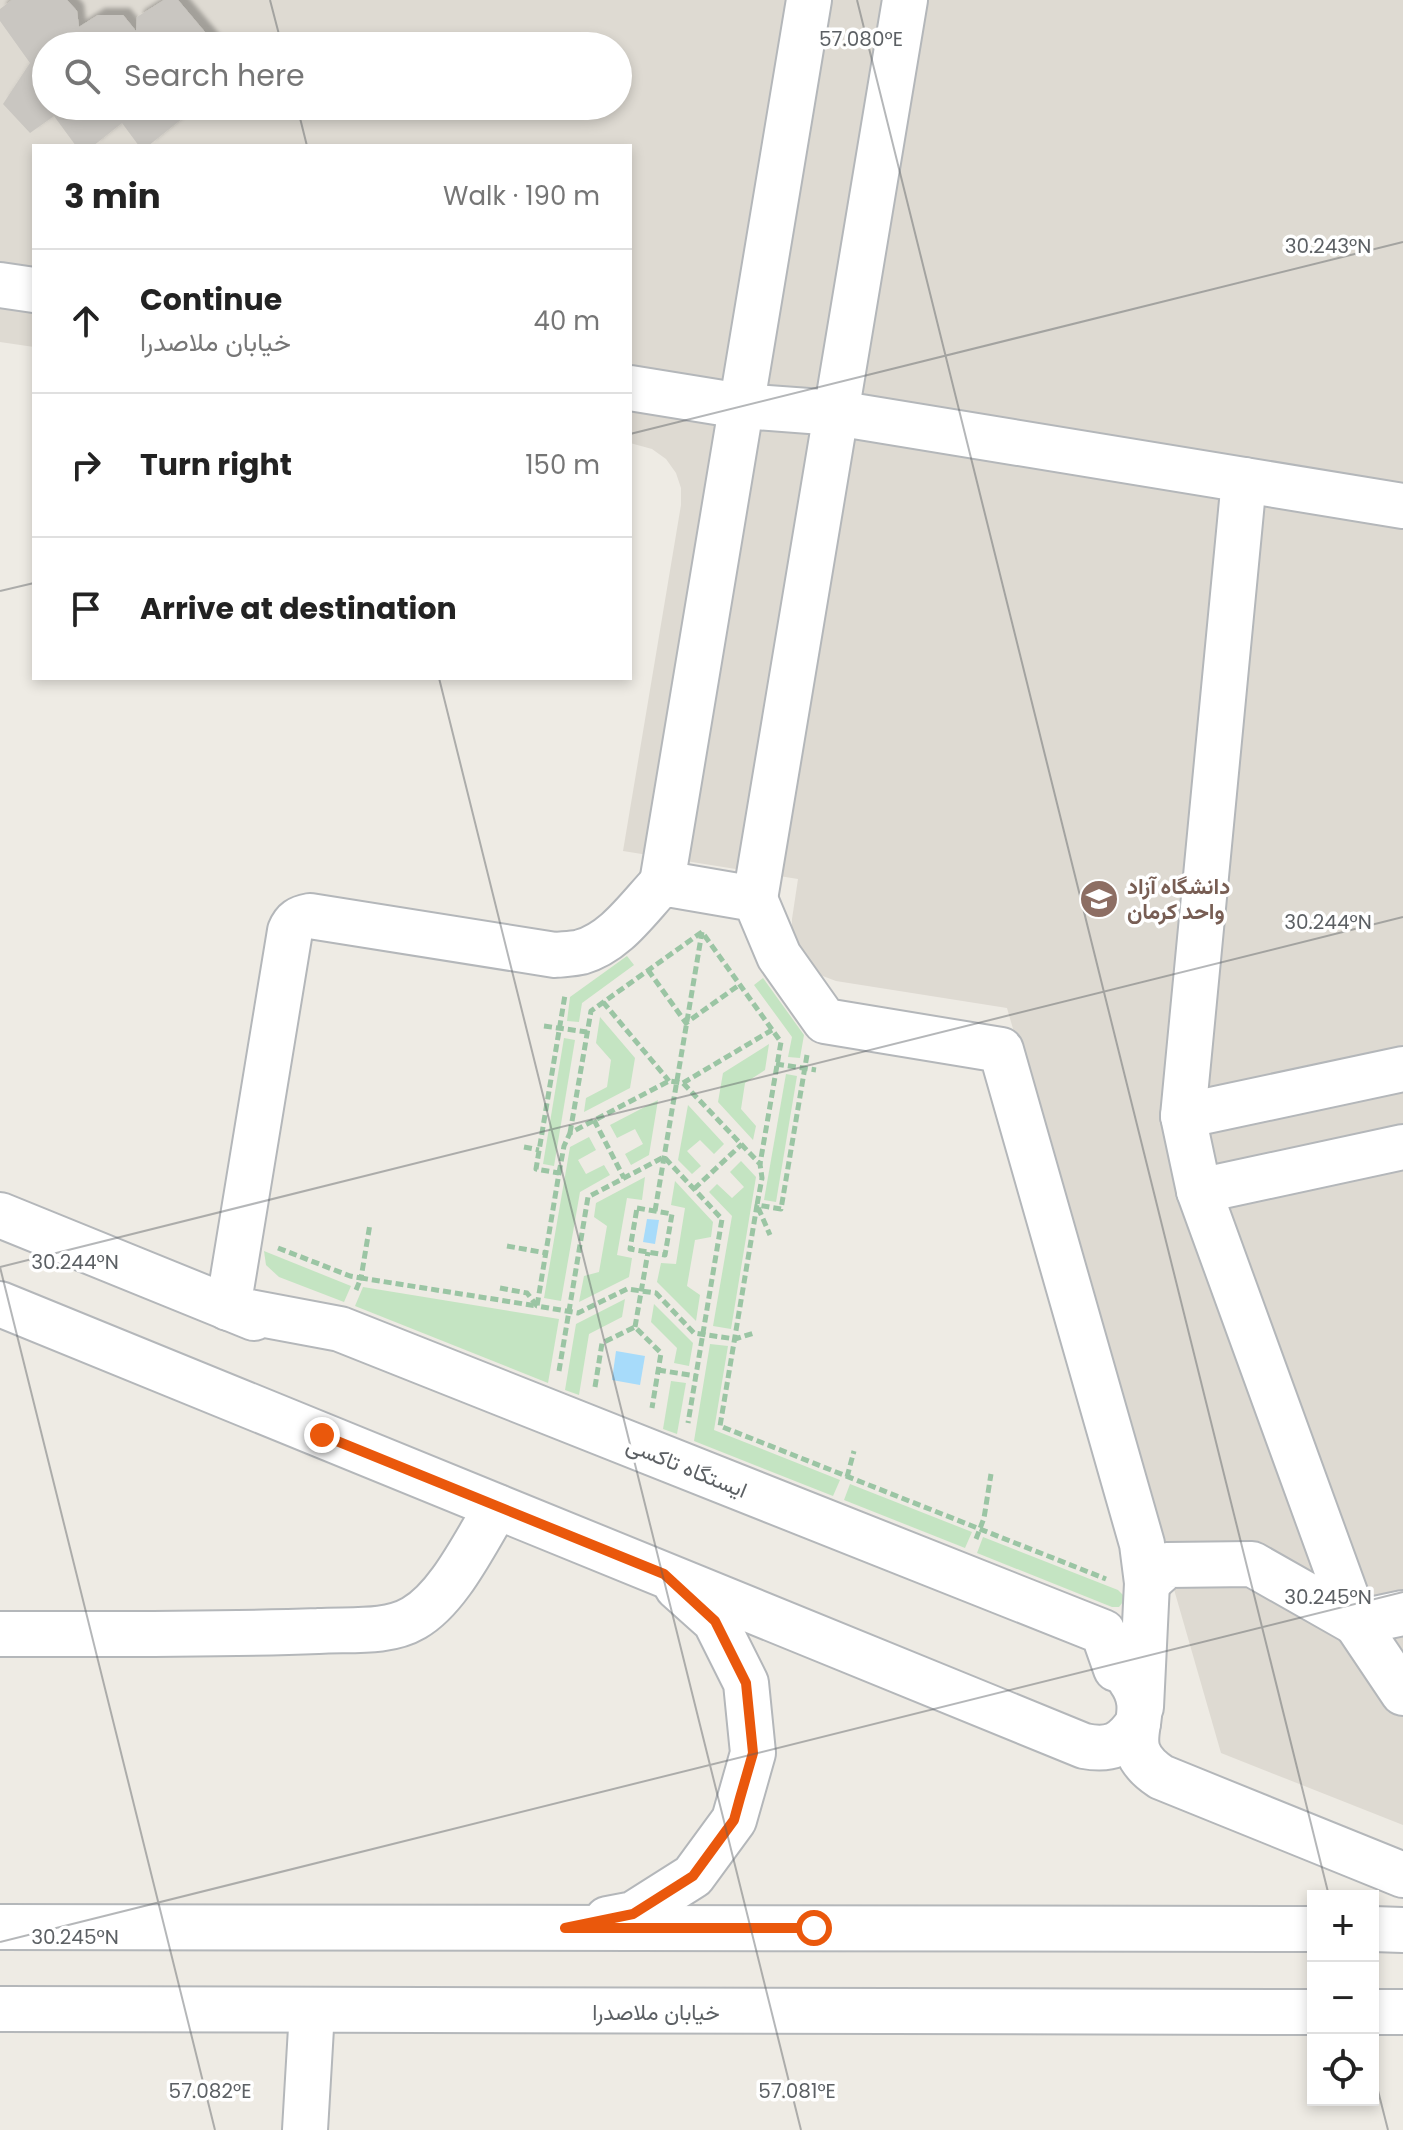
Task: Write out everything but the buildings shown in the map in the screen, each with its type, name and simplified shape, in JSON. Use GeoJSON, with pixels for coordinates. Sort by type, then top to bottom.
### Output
{"type":"FeatureCollection","features":[{"type":"Feature","properties":{"kind":"street"},"geometry":{"type":"LineString","coordinates":[[228,1308],[293,923],[301,917],[310,916],[555,955],[582,951],[606,941],[662,883],[809,0]]}},
{"type":"Feature","properties":{"kind":"street"},"geometry":{"type":"LineString","coordinates":[[0,1304],[1084,1746],[1100,1749],[1116,1745],[1129,1737],[1139,1715],[1128,1581],[1142,1544],[1001,1050],[825,1021],[779,956],[755,899],[905,0]]}},
{"type":"Feature","properties":{"kind":"street"},"geometry":{"type":"LineString","coordinates":[[0,285],[32,290]]}},
{"type":"Feature","properties":{"kind":"street"},"geometry":{"type":"LineString","coordinates":[[632,388],[741,406],[836,413],[1403,506]]}},
{"type":"Feature","properties":{"kind":"street"},"geometry":{"type":"LineString","coordinates":[[1244,480],[1183,1116],[1199,1191],[1356,1623],[1403,1693]]}},
{"type":"Feature","properties":{"kind":"street"},"geometry":{"type":"LineString","coordinates":[[662,883],[755,899]]}},
{"type":"Feature","properties":{"kind":"street"},"geometry":{"type":"LineString","coordinates":[[1183,1116],[1403,1069]]}},
{"type":"Feature","properties":{"kind":"street"},"geometry":{"type":"LineString","coordinates":[[1199,1191],[1403,1147]]}},
{"type":"Feature","properties":{"kind":"street"},"geometry":{"type":"LineString","coordinates":[[0,1215],[1116,1669],[1129,1678],[1138,1691],[1139,1715],[1135,1739],[1138,1755],[1147,1768],[1161,1777],[1403,1875]]}},
{"type":"Feature","properties":{"kind":"street"},"geometry":{"type":"LineString","coordinates":[[0,1634],[388,1628],[412,1620],[432,1606],[497,1507]]}},
{"type":"Feature","properties":{"kind":"street"},"geometry":{"type":"LineString","coordinates":[[1128,1581],[1167,1565],[1252,1564],[1356,1623],[1403,1613]]}},
{"type":"Feature","properties":{"kind":"street"},"geometry":{"type":"LineString","coordinates":[[565,1928],[633,1914],[693,1876],[734,1820],[753,1753],[746,1683],[715,1621],[664,1574]]}},
{"type":"Feature","properties":{"kind":"street"},"geometry":{"type":"LineString","coordinates":[[0,1927],[1307,1929]]}},
{"type":"Feature","properties":{"kind":"street"},"geometry":{"type":"LineString","coordinates":[[1379,1929],[1403,1930]]}},
{"type":"Feature","properties":{"kind":"street","name":"خیابان ملاصدرا"},"geometry":{"type":"LineString","coordinates":[[0,2009],[1307,2012]]}},
{"type":"Feature","properties":{"kind":"street"},"geometry":{"type":"LineString","coordinates":[[305,2130],[312,2011]]}},
{"type":"Feature","properties":{"kind":"street"},"geometry":{"type":"LineString","coordinates":[[1379,2012],[1403,2012]]}},
{"type":"Feature","properties":{"kind":"path"},"geometry":{"type":"LineString","coordinates":[[655,1211],[703,922]]}},
{"type":"Feature","properties":{"kind":"path"},"geometry":{"type":"LineString","coordinates":[[619,929],[686,1023]]}},
{"type":"Feature","properties":{"kind":"path"},"geometry":{"type":"LineString","coordinates":[[537,1306],[591,1011],[702,932]]}},
{"type":"Feature","properties":{"kind":"path"},"geometry":{"type":"LineString","coordinates":[[702,932],[781,1042],[760,1164],[762,1178],[720,1426],[980,1529],[1128,1581]]}},
{"type":"Feature","properties":{"kind":"path"},"geometry":{"type":"LineString","coordinates":[[686,1023],[779,956]]}},
{"type":"Feature","properties":{"kind":"path"},"geometry":{"type":"LineString","coordinates":[[559,1173],[536,1169],[565,993]]}},
{"type":"Feature","properties":{"kind":"path"},"geometry":{"type":"LineString","coordinates":[[603,1002],[676,1082],[760,1164]]}},
{"type":"Feature","properties":{"kind":"path"},"geometry":{"type":"LineString","coordinates":[[544,1026],[587,1032]]}},
{"type":"Feature","properties":{"kind":"path"},"geometry":{"type":"LineString","coordinates":[[570,1133],[676,1082],[772,1030]]}},
{"type":"Feature","properties":{"kind":"path"},"geometry":{"type":"LineString","coordinates":[[757,1205],[781,1209],[809,1045]]}},
{"type":"Feature","properties":{"kind":"path"},"geometry":{"type":"LineString","coordinates":[[776,1064],[816,1070]]}},
{"type":"Feature","properties":{"kind":"path"},"geometry":{"type":"LineString","coordinates":[[594,1120],[624,1178]]}},
{"type":"Feature","properties":{"kind":"path"},"geometry":{"type":"LineString","coordinates":[[694,1189],[742,1144]]}},
{"type":"Feature","properties":{"kind":"path"},"geometry":{"type":"LineString","coordinates":[[524,1147],[539,1150]]}},
{"type":"Feature","properties":{"kind":"path"},"geometry":{"type":"LineString","coordinates":[[558,1379],[588,1197],[664,1157]]}},
{"type":"Feature","properties":{"kind":"path"},"geometry":{"type":"LineString","coordinates":[[664,1157],[722,1219],[687,1430]]}},
{"type":"Feature","properties":{"kind":"path"},"geometry":{"type":"LineString","coordinates":[[757,1205],[770,1235]]}},
{"type":"Feature","properties":{"kind":"path"},"geometry":{"type":"LineString","coordinates":[[637,1208],[655,1211],[672,1214],[665,1255],[630,1249],[637,1208]]}},
{"type":"Feature","properties":{"kind":"path"},"geometry":{"type":"LineString","coordinates":[[352,1299],[361,1278],[370,1224]]}},
{"type":"Feature","properties":{"kind":"path"},"geometry":{"type":"LineString","coordinates":[[268,1244],[350,1276],[569,1312],[578,1313],[627,1289],[656,1293],[694,1333],[735,1339],[754,1333]]}},
{"type":"Feature","properties":{"kind":"path"},"geometry":{"type":"LineString","coordinates":[[507,1246],[546,1253]]}},
{"type":"Feature","properties":{"kind":"path"},"geometry":{"type":"LineString","coordinates":[[635,1327],[648,1252]]}},
{"type":"Feature","properties":{"kind":"path"},"geometry":{"type":"LineString","coordinates":[[500,1288],[527,1293],[537,1306]]}},
{"type":"Feature","properties":{"kind":"path"},"geometry":{"type":"LineString","coordinates":[[635,1327],[661,1353],[651,1415]]}},
{"type":"Feature","properties":{"kind":"path"},"geometry":{"type":"LineString","coordinates":[[594,1393],[602,1343],[635,1327]]}},
{"type":"Feature","properties":{"kind":"path"},"geometry":{"type":"LineString","coordinates":[[658,1370],[696,1376]]}},
{"type":"Feature","properties":{"kind":"path"},"geometry":{"type":"LineString","coordinates":[[842,1490],[854,1451]]}},
{"type":"Feature","properties":{"kind":"path"},"geometry":{"type":"LineString","coordinates":[[974,1543],[984,1518],[991,1474]]}},
{"type":"Feature","properties":{"kind":"shaded area","name":"دانشگاه آزاد واحد کرمان"},"geometry":{"type":"Polygon","coordinates":[[[0,0],[1403,0],[1403,1825],[1221,1753],[1007,1008],[836,981],[820,975],[807,966],[792,936],[798,879],[623,851],[681,505],[681,488],[676,473],[666,459],[652,449],[632,444],[632,144],[32,144],[32,347],[0,342],[0,0]]]}},
{"type":"Feature","properties":{"kind":"green space"},"geometry":{"type":"Polygon","coordinates":[[[627,956],[634,965],[582,1003],[579,1022],[567,1021],[570,997],[627,956]]]}},
{"type":"Feature","properties":{"kind":"green space"},"geometry":{"type":"Polygon","coordinates":[[[763,978],[804,1035],[800,1058],[788,1057],[792,1037],[754,985],[763,978]]]}},
{"type":"Feature","properties":{"kind":"green space"},"geometry":{"type":"Polygon","coordinates":[[[600,1017],[635,1058],[630,1088],[584,1112],[586,1098],[607,1087],[611,1060],[596,1043],[600,1017]]]}},
{"type":"Feature","properties":{"kind":"green space"},"geometry":{"type":"Polygon","coordinates":[[[564,1038],[575,1040],[554,1166],[543,1164],[564,1038]]]}},
{"type":"Feature","properties":{"kind":"green space"},"geometry":{"type":"Polygon","coordinates":[[[769,1044],[765,1070],[745,1083],[741,1109],[756,1126],[753,1140],[718,1102],[723,1073],[769,1044]]]}},
{"type":"Feature","properties":{"kind":"green space"},"geometry":{"type":"Polygon","coordinates":[[[786,1074],[797,1076],[776,1202],[764,1200],[786,1074]]]}},
{"type":"Feature","properties":{"kind":"green space"},"geometry":{"type":"Polygon","coordinates":[[[658,1100],[649,1155],[631,1165],[625,1154],[643,1144],[635,1129],[617,1138],[610,1125],[658,1100]]]}},
{"type":"Feature","properties":{"kind":"green space"},"geometry":{"type":"Polygon","coordinates":[[[688,1105],[724,1144],[714,1154],[700,1140],[687,1151],[701,1166],[692,1174],[678,1160],[688,1105]]]}},
{"type":"Feature","properties":{"kind":"green space"},"geometry":{"type":"Polygon","coordinates":[[[589,1137],[596,1150],[578,1160],[586,1174],[604,1165],[610,1175],[580,1192],[561,1301],[544,1298],[570,1147],[589,1137]]]}},
{"type":"Feature","properties":{"kind":"green space"},"geometry":{"type":"Polygon","coordinates":[[[741,1161],[756,1177],[731,1329],[713,1326],[732,1216],[709,1192],[717,1184],[732,1198],[744,1187],[730,1172],[741,1161]]]}},
{"type":"Feature","properties":{"kind":"green space"},"geometry":{"type":"Polygon","coordinates":[[[645,1177],[642,1200],[627,1198],[617,1255],[632,1258],[629,1277],[579,1302],[584,1276],[599,1272],[607,1226],[594,1217],[596,1203],[645,1177]]]}},
{"type":"Feature","properties":{"kind":"green space"},"geometry":{"type":"Polygon","coordinates":[[[675,1181],[713,1222],[711,1237],[695,1240],[687,1286],[700,1295],[696,1321],[657,1282],[661,1263],[676,1264],[685,1208],[671,1205],[675,1181]]]}},
{"type":"Feature","properties":{"kind":"green space"},"geometry":{"type":"Polygon","coordinates":[[[264,1251],[351,1286],[344,1302],[279,1277],[266,1265],[264,1251]]]}},
{"type":"Feature","properties":{"kind":"green space"},"geometry":{"type":"Polygon","coordinates":[[[363,1287],[559,1319],[548,1383],[355,1306],[363,1287]]]}},
{"type":"Feature","properties":{"kind":"green space"},"geometry":{"type":"Polygon","coordinates":[[[625,1299],[622,1317],[589,1334],[579,1395],[565,1390],[576,1324],[625,1299]]]}},
{"type":"Feature","properties":{"kind":"green space"},"geometry":{"type":"Polygon","coordinates":[[[654,1304],[693,1343],[689,1366],[674,1363],[677,1348],[651,1322],[654,1304]]]}},
{"type":"Feature","properties":{"kind":"green space"},"geometry":{"type":"Polygon","coordinates":[[[710,1344],[728,1346],[714,1430],[840,1480],[833,1496],[694,1441],[710,1344]]]}},
{"type":"Feature","properties":{"kind":"green space"},"geometry":{"type":"Polygon","coordinates":[[[671,1381],[686,1383],[677,1434],[663,1429],[671,1381]]]}},
{"type":"Feature","properties":{"kind":"green space"},"geometry":{"type":"Polygon","coordinates":[[[850,1484],[972,1532],[965,1548],[844,1500],[850,1484]]]}},
{"type":"Feature","properties":{"kind":"green space"},"geometry":{"type":"Polygon","coordinates":[[[983,1537],[1118,1590],[1123,1595],[1123,1602],[1119,1607],[1112,1607],[977,1553],[983,1537]]]}},
{"type":"Feature","properties":{"kind":"water"},"geometry":{"type":"Polygon","coordinates":[[[647,1219],[659,1220],[655,1244],[643,1242],[647,1219]]]}},
{"type":"Feature","properties":{"kind":"water"},"geometry":{"type":"Polygon","coordinates":[[[616,1351],[645,1356],[640,1385],[612,1380],[616,1351]]]}},
{"type":"Feature","properties":{"kind":"place","name":"دانشگاه آزاد واحد کرمان"},"geometry":{"type":"Point","coordinates":[1099,899]}},
{"type":"Feature","properties":{"kind":"route"},"geometry":{"type":"LineString","coordinates":[[322,1435],[664,1574],[715,1621],[746,1683],[753,1753],[734,1820],[693,1876],[633,1914],[565,1928],[814,1928]]}}]}
